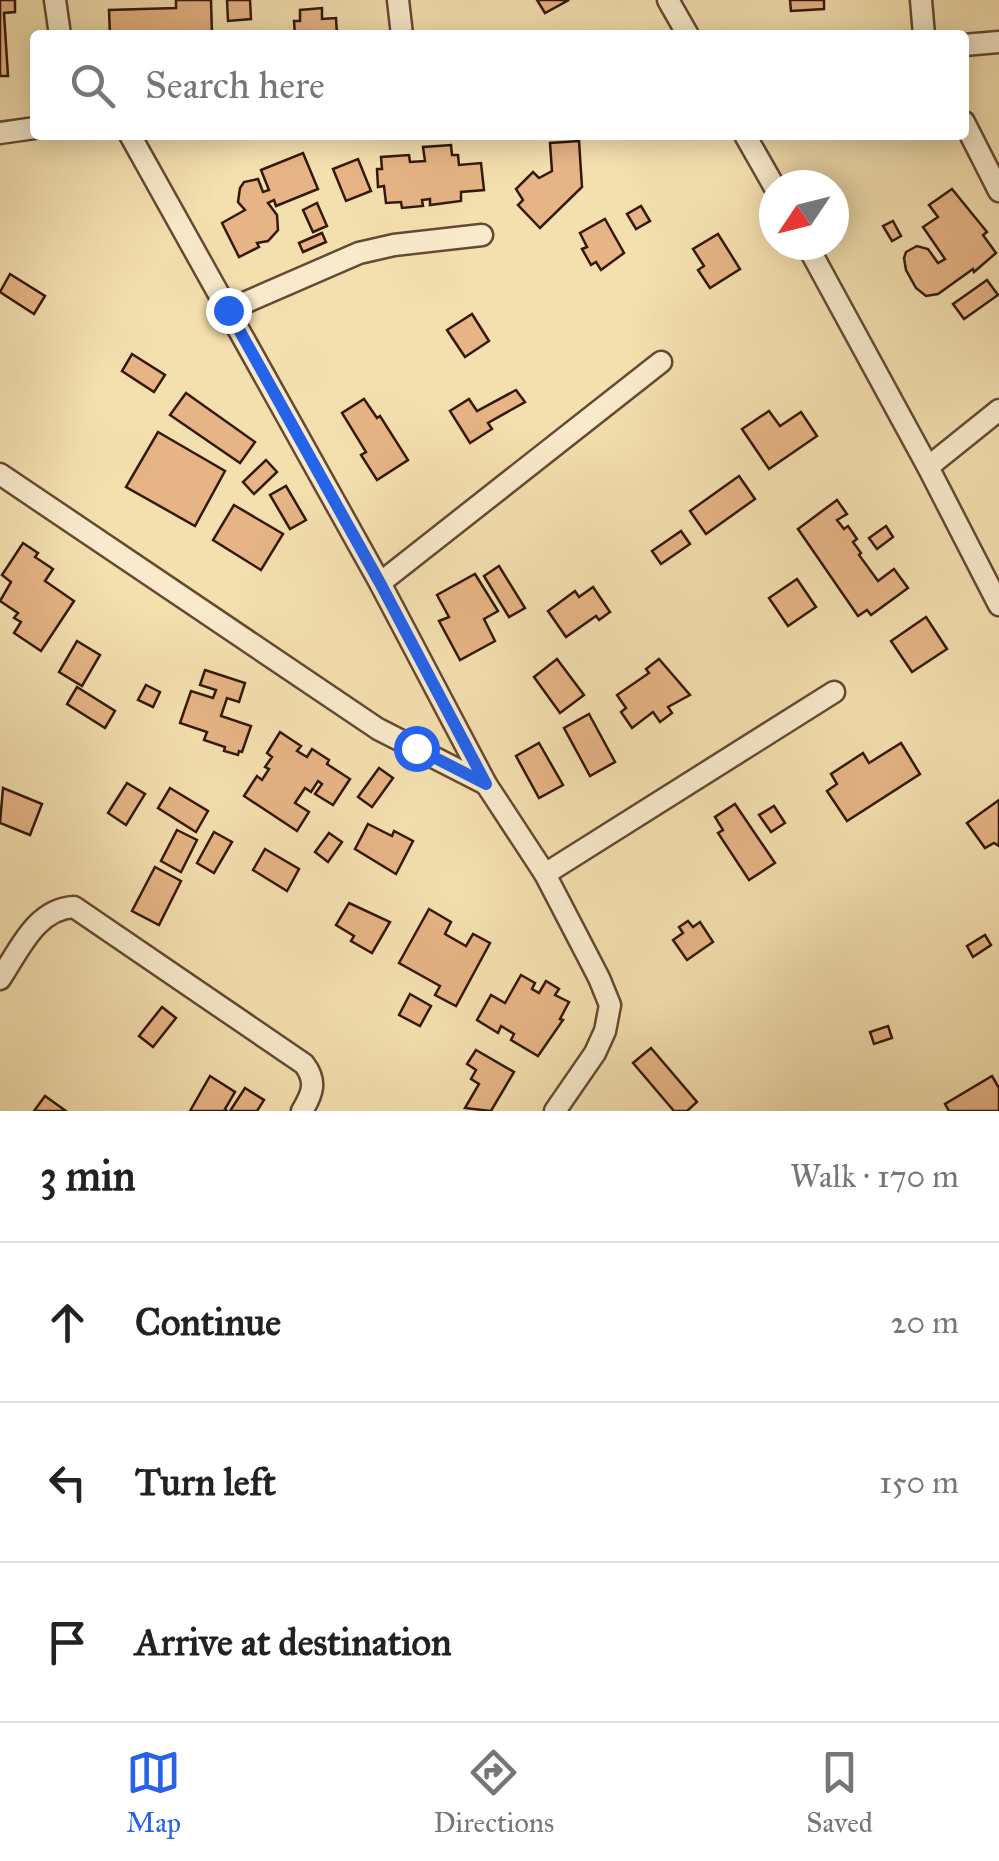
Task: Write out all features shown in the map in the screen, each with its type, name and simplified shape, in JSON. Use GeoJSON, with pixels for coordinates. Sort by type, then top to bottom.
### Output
{"type":"FeatureCollection","features":[{"type":"Feature","properties":{"kind":"street"},"geometry":{"type":"LineString","coordinates":[[55,0],[59,30]]}},
{"type":"Feature","properties":{"kind":"street"},"geometry":{"type":"LineString","coordinates":[[398,0],[401,30]]}},
{"type":"Feature","properties":{"kind":"street"},"geometry":{"type":"LineString","coordinates":[[668,0],[685,30]]}},
{"type":"Feature","properties":{"kind":"street"},"geometry":{"type":"LineString","coordinates":[[921,0],[924,30]]}},
{"type":"Feature","properties":{"kind":"street"},"geometry":{"type":"LineString","coordinates":[[969,44],[999,42]]}},
{"type":"Feature","properties":{"kind":"street"},"geometry":{"type":"LineString","coordinates":[[0,133],[30,129]]}},
{"type":"Feature","properties":{"kind":"street"},"geometry":{"type":"LineString","coordinates":[[969,132],[999,190]]}},
{"type":"Feature","properties":{"kind":"street"},"geometry":{"type":"LineString","coordinates":[[133,140],[380,583],[486,784],[545,874],[610,1005],[595,1053],[555,1111]]}},
{"type":"Feature","properties":{"kind":"street"},"geometry":{"type":"LineString","coordinates":[[748,140],[765,170]]}},
{"type":"Feature","properties":{"kind":"street"},"geometry":{"type":"LineString","coordinates":[[228,310],[359,253],[482,235]]}},
{"type":"Feature","properties":{"kind":"street"},"geometry":{"type":"LineString","coordinates":[[815,260],[999,605]]}},
{"type":"Feature","properties":{"kind":"street"},"geometry":{"type":"LineString","coordinates":[[380,583],[661,362]]}},
{"type":"Feature","properties":{"kind":"street"},"geometry":{"type":"LineString","coordinates":[[928,467],[999,410]]}},
{"type":"Feature","properties":{"kind":"street"},"geometry":{"type":"LineString","coordinates":[[0,474],[378,729],[486,784]]}},
{"type":"Feature","properties":{"kind":"street"},"geometry":{"type":"LineString","coordinates":[[545,874],[834,692]]}},
{"type":"Feature","properties":{"kind":"street"},"geometry":{"type":"LineString","coordinates":[[0,978],[42,919],[51,911],[74,907],[304,1064],[312,1074],[314,1086],[302,1111]]}},
{"type":"Feature","properties":{"kind":"building"},"geometry":{"type":"Polygon","coordinates":[[[0,0],[15,0],[15,12],[4,13],[8,76],[0,76],[0,0]]]}},
{"type":"Feature","properties":{"kind":"building"},"geometry":{"type":"Polygon","coordinates":[[[176,0],[211,0],[212,30],[110,30],[109,10],[176,8],[176,0]]]}},
{"type":"Feature","properties":{"kind":"building"},"geometry":{"type":"Polygon","coordinates":[[[227,0],[250,0],[251,19],[228,21],[227,0]]]}},
{"type":"Feature","properties":{"kind":"building"},"geometry":{"type":"Polygon","coordinates":[[[537,0],[569,0],[545,13],[537,0]]]}},
{"type":"Feature","properties":{"kind":"building"},"geometry":{"type":"Polygon","coordinates":[[[790,0],[824,0],[824,9],[791,11],[790,0]]]}},
{"type":"Feature","properties":{"kind":"building"},"geometry":{"type":"Polygon","coordinates":[[[322,8],[322,19],[336,18],[337,30],[295,30],[300,10],[322,8]]]}},
{"type":"Feature","properties":{"kind":"building"},"geometry":{"type":"Polygon","coordinates":[[[579,141],[582,187],[540,228],[518,205],[523,200],[516,189],[533,172],[539,178],[552,171],[550,143],[579,141]]]}},
{"type":"Feature","properties":{"kind":"building"},"geometry":{"type":"Polygon","coordinates":[[[451,145],[459,165],[481,163],[484,190],[461,192],[461,201],[430,205],[430,199],[422,200],[423,206],[402,208],[401,202],[386,203],[384,186],[378,187],[381,157],[409,155],[410,162],[425,161],[423,147],[451,145]]]}},
{"type":"Feature","properties":{"kind":"building"},"geometry":{"type":"Polygon","coordinates":[[[303,153],[318,189],[276,206],[274,200],[268,203],[277,215],[278,230],[268,241],[257,243],[259,247],[239,257],[222,223],[245,210],[238,202],[240,188],[244,182],[258,179],[263,192],[269,190],[261,170],[303,153]]]}},
{"type":"Feature","properties":{"kind":"building"},"geometry":{"type":"Polygon","coordinates":[[[358,159],[371,191],[346,201],[333,169],[358,159]]]}},
{"type":"Feature","properties":{"kind":"building"},"geometry":{"type":"Polygon","coordinates":[[[952,189],[987,232],[983,235],[996,253],[974,272],[973,269],[938,294],[926,296],[916,288],[904,258],[906,252],[917,246],[928,249],[938,263],[945,259],[923,227],[938,217],[929,205],[952,189]]]}},
{"type":"Feature","properties":{"kind":"building"},"geometry":{"type":"Polygon","coordinates":[[[317,203],[327,226],[313,232],[303,210],[317,203]]]}},
{"type":"Feature","properties":{"kind":"building"},"geometry":{"type":"Polygon","coordinates":[[[641,206],[650,221],[636,229],[627,214],[641,206]]]}},
{"type":"Feature","properties":{"kind":"building"},"geometry":{"type":"Polygon","coordinates":[[[605,219],[624,253],[601,270],[596,262],[591,265],[582,249],[587,247],[580,233],[605,219]]]}},
{"type":"Feature","properties":{"kind":"building"},"geometry":{"type":"Polygon","coordinates":[[[893,221],[901,236],[892,241],[883,226],[893,221]]]}},
{"type":"Feature","properties":{"kind":"building"},"geometry":{"type":"Polygon","coordinates":[[[322,233],[326,242],[303,252],[299,243],[322,233]]]}},
{"type":"Feature","properties":{"kind":"building"},"geometry":{"type":"Polygon","coordinates":[[[718,234],[740,269],[710,288],[698,270],[704,266],[693,249],[718,234]]]}},
{"type":"Feature","properties":{"kind":"building"},"geometry":{"type":"Polygon","coordinates":[[[10,274],[45,296],[34,314],[0,292],[10,274]]]}},
{"type":"Feature","properties":{"kind":"building"},"geometry":{"type":"Polygon","coordinates":[[[987,280],[998,295],[964,319],[953,304],[987,280]]]}},
{"type":"Feature","properties":{"kind":"building"},"geometry":{"type":"Polygon","coordinates":[[[472,314],[489,341],[465,357],[447,330],[472,314]]]}},
{"type":"Feature","properties":{"kind":"building"},"geometry":{"type":"Polygon","coordinates":[[[132,354],[165,375],[154,392],[122,371],[132,354]]]}},
{"type":"Feature","properties":{"kind":"building"},"geometry":{"type":"Polygon","coordinates":[[[516,390],[525,402],[488,423],[492,429],[470,443],[450,411],[469,399],[477,411],[516,390]]]}},
{"type":"Feature","properties":{"kind":"building"},"geometry":{"type":"Polygon","coordinates":[[[186,393],[255,442],[240,463],[170,415],[186,393]]]}},
{"type":"Feature","properties":{"kind":"building"},"geometry":{"type":"Polygon","coordinates":[[[364,399],[377,418],[380,416],[408,460],[377,480],[361,455],[366,452],[342,413],[364,399]]]}},
{"type":"Feature","properties":{"kind":"building"},"geometry":{"type":"Polygon","coordinates":[[[769,411],[780,426],[801,412],[817,436],[769,469],[742,429],[769,411]]]}},
{"type":"Feature","properties":{"kind":"building"},"geometry":{"type":"Polygon","coordinates":[[[158,432],[225,471],[195,526],[126,487],[158,432]]]}},
{"type":"Feature","properties":{"kind":"building"},"geometry":{"type":"Polygon","coordinates":[[[266,460],[277,472],[254,494],[243,482],[266,460]]]}},
{"type":"Feature","properties":{"kind":"building"},"geometry":{"type":"Polygon","coordinates":[[[739,476],[755,499],[706,534],[690,511],[739,476]]]}},
{"type":"Feature","properties":{"kind":"building"},"geometry":{"type":"Polygon","coordinates":[[[286,486],[306,520],[290,529],[270,495],[286,486]]]}},
{"type":"Feature","properties":{"kind":"building"},"geometry":{"type":"Polygon","coordinates":[[[837,500],[847,514],[837,520],[844,529],[848,526],[857,539],[853,542],[859,555],[878,581],[894,569],[908,588],[871,615],[867,610],[858,616],[798,529],[837,500]]]}},
{"type":"Feature","properties":{"kind":"building"},"geometry":{"type":"Polygon","coordinates":[[[234,505],[283,534],[261,570],[213,540],[234,505]]]}},
{"type":"Feature","properties":{"kind":"building"},"geometry":{"type":"Polygon","coordinates":[[[886,526],[893,537],[877,549],[869,538],[886,526]]]}},
{"type":"Feature","properties":{"kind":"building"},"geometry":{"type":"Polygon","coordinates":[[[681,531],[690,544],[661,564],[652,551],[681,531]]]}},
{"type":"Feature","properties":{"kind":"building"},"geometry":{"type":"Polygon","coordinates":[[[23,543],[53,569],[45,581],[74,601],[41,651],[14,633],[21,622],[14,618],[18,613],[0,601],[11,582],[2,575],[23,543]]]}},
{"type":"Feature","properties":{"kind":"building"},"geometry":{"type":"Polygon","coordinates":[[[499,566],[525,608],[509,617],[484,576],[499,566]]]}},
{"type":"Feature","properties":{"kind":"building"},"geometry":{"type":"Polygon","coordinates":[[[475,574],[498,611],[484,619],[495,641],[460,660],[439,621],[449,617],[437,595],[475,574]]]}},
{"type":"Feature","properties":{"kind":"building"},"geometry":{"type":"Polygon","coordinates":[[[797,579],[816,607],[788,626],[769,598],[797,579]]]}},
{"type":"Feature","properties":{"kind":"building"},"geometry":{"type":"Polygon","coordinates":[[[593,587],[610,612],[599,620],[596,616],[566,637],[548,611],[575,591],[579,597],[593,587]]]}},
{"type":"Feature","properties":{"kind":"building"},"geometry":{"type":"Polygon","coordinates":[[[926,617],[947,649],[912,672],[891,641],[926,617]]]}},
{"type":"Feature","properties":{"kind":"building"},"geometry":{"type":"Polygon","coordinates":[[[77,641],[100,655],[82,686],[59,672],[77,641]]]}},
{"type":"Feature","properties":{"kind":"building"},"geometry":{"type":"Polygon","coordinates":[[[557,659],[584,695],[560,713],[534,677],[557,659]]]}},
{"type":"Feature","properties":{"kind":"building"},"geometry":{"type":"Polygon","coordinates":[[[659,659],[690,695],[668,707],[672,713],[660,722],[653,712],[632,728],[621,712],[626,708],[617,695],[649,673],[646,669],[659,659]]]}},
{"type":"Feature","properties":{"kind":"building"},"geometry":{"type":"Polygon","coordinates":[[[205,670],[245,683],[239,702],[227,698],[221,716],[251,726],[238,755],[204,740],[207,732],[180,723],[191,691],[213,698],[216,690],[200,685],[205,670]]]}},
{"type":"Feature","properties":{"kind":"building"},"geometry":{"type":"Polygon","coordinates":[[[146,685],[160,692],[153,707],[138,700],[146,685]]]}},
{"type":"Feature","properties":{"kind":"building"},"geometry":{"type":"Polygon","coordinates":[[[77,687],[115,711],[105,728],[67,704],[77,687]]]}},
{"type":"Feature","properties":{"kind":"building"},"geometry":{"type":"Polygon","coordinates":[[[589,714],[615,762],[590,776],[564,728],[589,714]]]}},
{"type":"Feature","properties":{"kind":"building"},"geometry":{"type":"Polygon","coordinates":[[[280,732],[301,746],[297,751],[307,757],[312,749],[350,779],[333,805],[315,794],[322,784],[318,781],[311,792],[305,788],[295,803],[309,812],[297,831],[244,796],[257,776],[262,780],[269,769],[265,767],[272,757],[267,753],[280,732]]]}},
{"type":"Feature","properties":{"kind":"building"},"geometry":{"type":"Polygon","coordinates":[[[539,743],[563,785],[539,798],[516,756],[539,743]]]}},
{"type":"Feature","properties":{"kind":"building"},"geometry":{"type":"Polygon","coordinates":[[[901,743],[920,774],[847,821],[827,791],[837,784],[831,774],[863,753],[869,763],[901,743]]]}},
{"type":"Feature","properties":{"kind":"building"},"geometry":{"type":"Polygon","coordinates":[[[379,768],[393,778],[372,807],[358,797],[379,768]]]}},
{"type":"Feature","properties":{"kind":"building"},"geometry":{"type":"Polygon","coordinates":[[[127,783],[145,794],[126,825],[108,813],[127,783]]]}},
{"type":"Feature","properties":{"kind":"building"},"geometry":{"type":"Polygon","coordinates":[[[3,788],[42,804],[30,835],[0,823],[3,788]]]}},
{"type":"Feature","properties":{"kind":"building"},"geometry":{"type":"Polygon","coordinates":[[[170,788],[208,811],[196,832],[158,808],[170,788]]]}},
{"type":"Feature","properties":{"kind":"building"},"geometry":{"type":"Polygon","coordinates":[[[999,800],[999,846],[994,843],[985,848],[967,823],[999,800]]]}},
{"type":"Feature","properties":{"kind":"building"},"geometry":{"type":"Polygon","coordinates":[[[735,804],[775,863],[749,880],[718,833],[723,830],[715,817],[735,804]]]}},
{"type":"Feature","properties":{"kind":"building"},"geometry":{"type":"Polygon","coordinates":[[[774,806],[785,823],[771,832],[759,815],[774,806]]]}},
{"type":"Feature","properties":{"kind":"building"},"geometry":{"type":"Polygon","coordinates":[[[368,824],[413,841],[396,874],[355,849],[368,824]]]}},
{"type":"Feature","properties":{"kind":"building"},"geometry":{"type":"Polygon","coordinates":[[[177,830],[197,840],[181,872],[161,861],[177,830]]]}},
{"type":"Feature","properties":{"kind":"building"},"geometry":{"type":"Polygon","coordinates":[[[214,832],[232,842],[214,873],[197,863],[214,832]]]}},
{"type":"Feature","properties":{"kind":"building"},"geometry":{"type":"Polygon","coordinates":[[[329,833],[342,842],[328,862],[315,852],[329,833]]]}},
{"type":"Feature","properties":{"kind":"building"},"geometry":{"type":"Polygon","coordinates":[[[265,849],[299,869],[287,891],[253,870],[265,849]]]}},
{"type":"Feature","properties":{"kind":"building"},"geometry":{"type":"Polygon","coordinates":[[[155,867],[181,881],[159,925],[132,911],[155,867]]]}},
{"type":"Feature","properties":{"kind":"building"},"geometry":{"type":"Polygon","coordinates":[[[349,903],[390,922],[372,953],[351,941],[354,936],[336,925],[349,903]]]}},
{"type":"Feature","properties":{"kind":"building"},"geometry":{"type":"Polygon","coordinates":[[[429,909],[451,922],[445,934],[466,946],[473,934],[490,943],[456,1006],[435,995],[440,986],[399,963],[429,909]]]}},
{"type":"Feature","properties":{"kind":"building"},"geometry":{"type":"Polygon","coordinates":[[[688,921],[693,927],[700,922],[713,942],[687,960],[673,940],[683,933],[679,927],[688,921]]]}},
{"type":"Feature","properties":{"kind":"building"},"geometry":{"type":"Polygon","coordinates":[[[985,935],[991,945],[973,957],[967,946],[985,935]]]}},
{"type":"Feature","properties":{"kind":"building"},"geometry":{"type":"Polygon","coordinates":[[[521,975],[535,983],[532,989],[539,993],[546,981],[559,989],[555,995],[569,1002],[560,1019],[563,1020],[538,1056],[511,1040],[514,1034],[501,1026],[498,1033],[477,1020],[491,995],[505,1003],[521,975]]]}},
{"type":"Feature","properties":{"kind":"building"},"geometry":{"type":"Polygon","coordinates":[[[410,994],[431,1006],[420,1026],[399,1015],[410,994]]]}},
{"type":"Feature","properties":{"kind":"building"},"geometry":{"type":"Polygon","coordinates":[[[162,1007],[176,1018],[153,1047],[139,1036],[162,1007]]]}},
{"type":"Feature","properties":{"kind":"building"},"geometry":{"type":"Polygon","coordinates":[[[888,1026],[892,1038],[874,1044],[870,1032],[888,1026]]]}},
{"type":"Feature","properties":{"kind":"building"},"geometry":{"type":"Polygon","coordinates":[[[651,1048],[697,1102],[687,1111],[674,1111],[633,1063],[651,1048]]]}},
{"type":"Feature","properties":{"kind":"building"},"geometry":{"type":"Polygon","coordinates":[[[476,1050],[514,1072],[491,1111],[465,1108],[479,1084],[471,1079],[476,1070],[467,1064],[476,1050]]]}},
{"type":"Feature","properties":{"kind":"building"},"geometry":{"type":"Polygon","coordinates":[[[210,1076],[235,1092],[227,1111],[190,1111],[210,1076]]]}},
{"type":"Feature","properties":{"kind":"building"},"geometry":{"type":"Polygon","coordinates":[[[992,1076],[999,1088],[999,1111],[949,1111],[945,1104],[992,1076]]]}},
{"type":"Feature","properties":{"kind":"building"},"geometry":{"type":"Polygon","coordinates":[[[245,1088],[264,1100],[257,1111],[230,1111],[245,1088]]]}},
{"type":"Feature","properties":{"kind":"building"},"geometry":{"type":"Polygon","coordinates":[[[45,1096],[66,1111],[34,1111],[45,1096]]]}},
{"type":"Feature","properties":{"kind":"route"},"geometry":{"type":"LineString","coordinates":[[228,310],[486,784],[416,748]]}}]}
